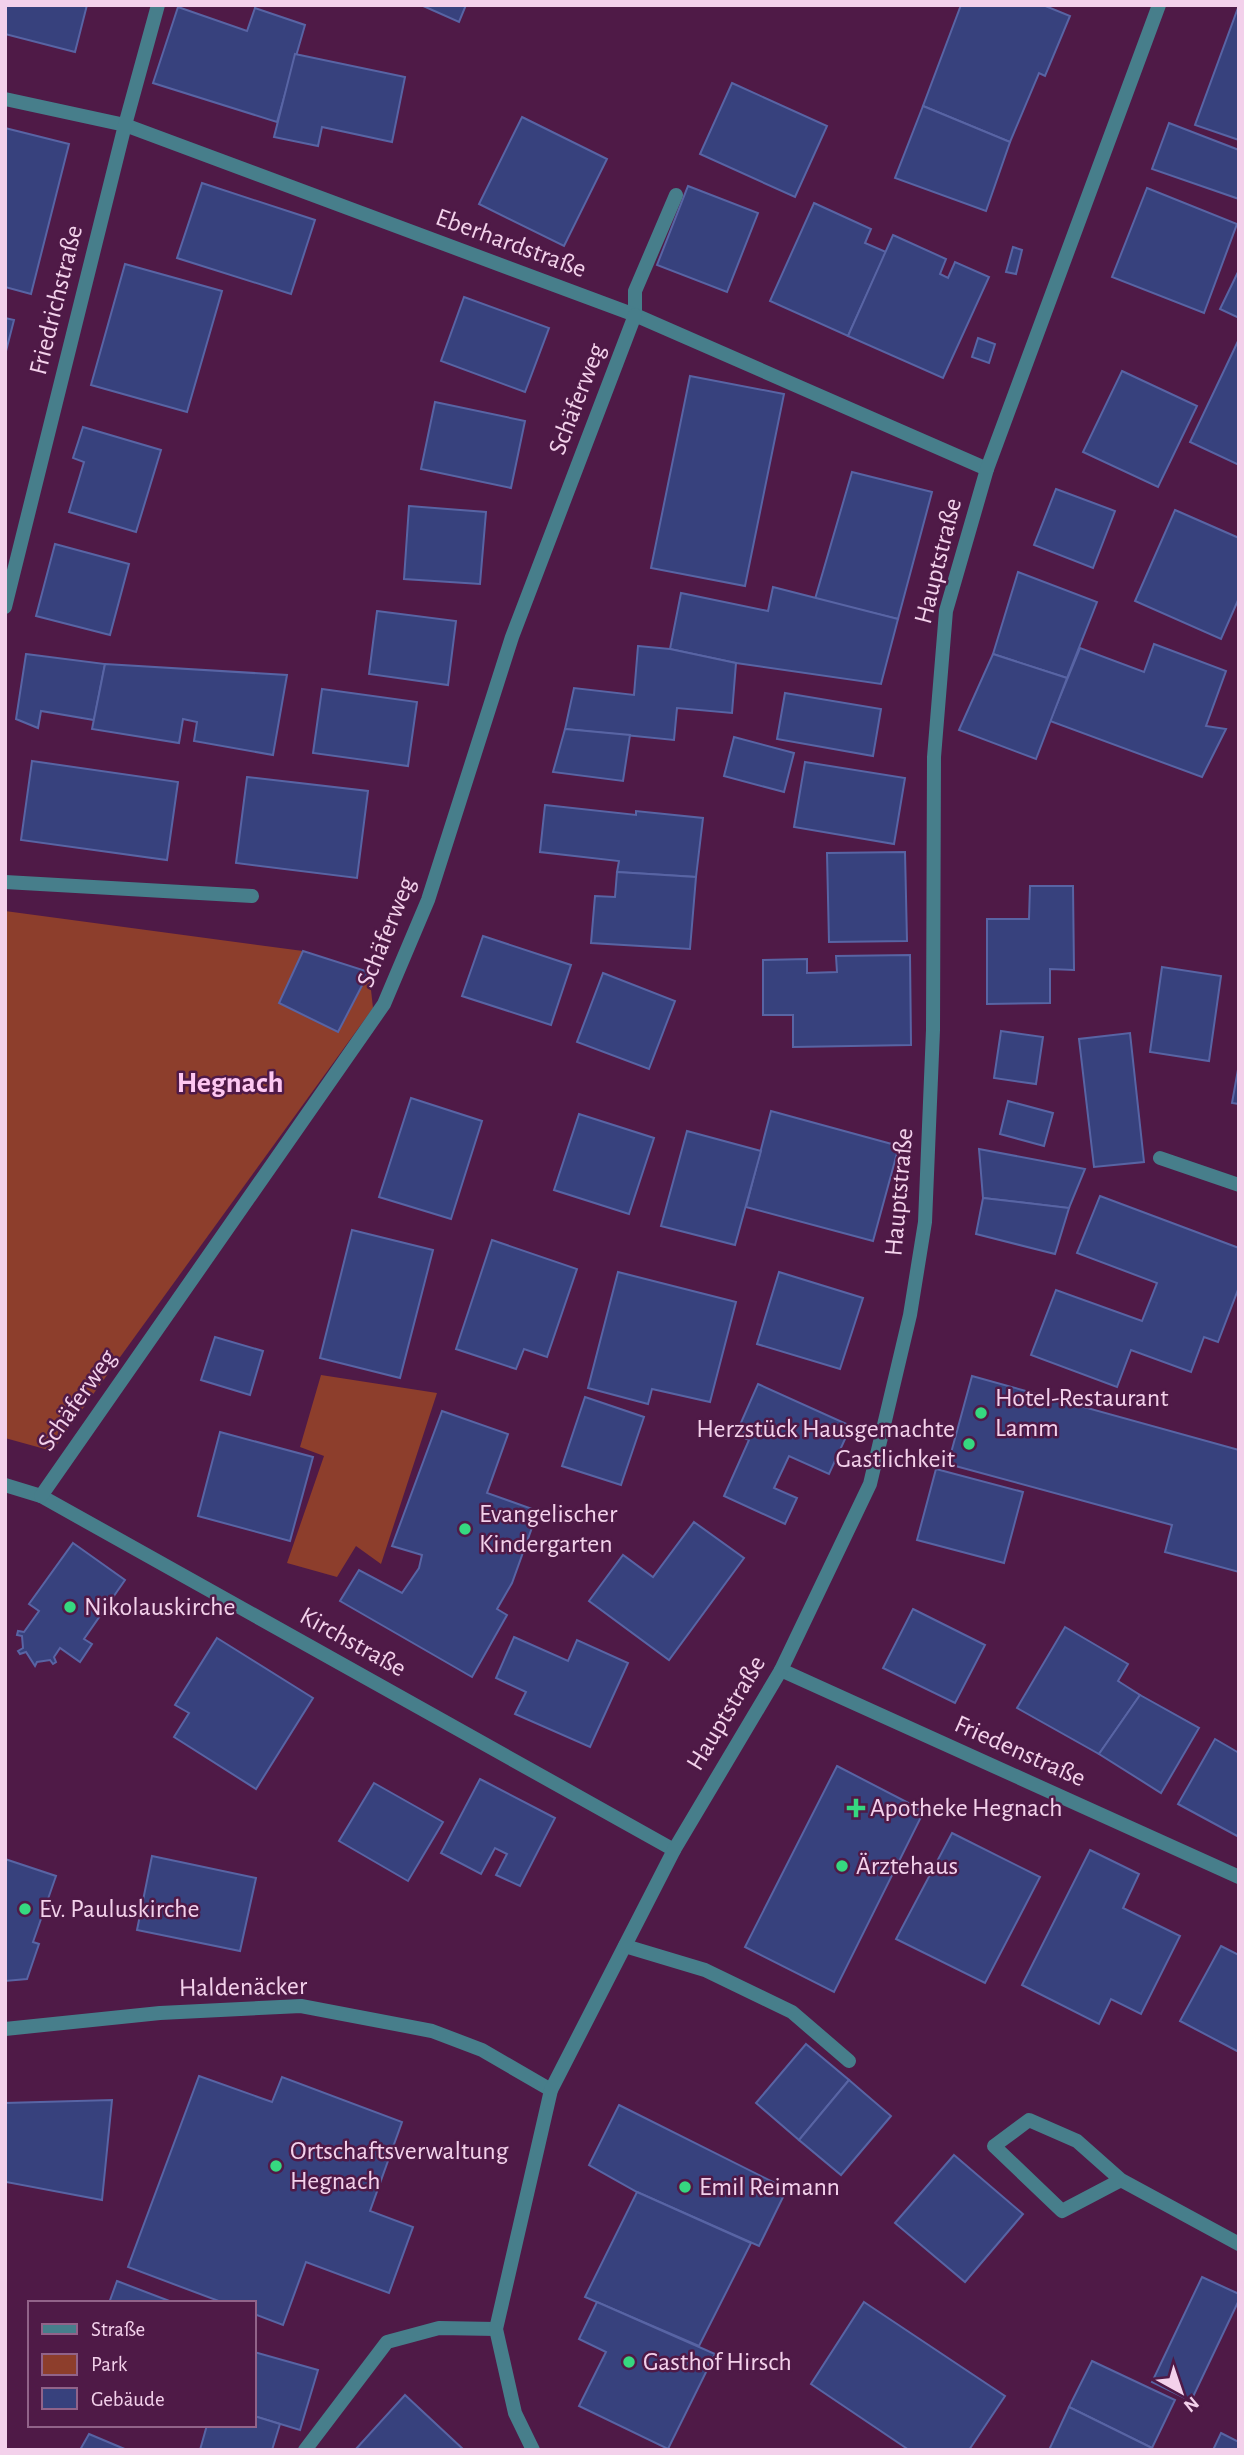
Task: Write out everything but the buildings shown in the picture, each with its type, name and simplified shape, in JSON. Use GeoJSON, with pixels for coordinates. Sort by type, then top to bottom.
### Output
{"type":"FeatureCollection","features":[{"type":"Feature","properties":{"kind":"street","name":"Friedrichstraße"},"geometry":{"type":"LineString","coordinates":[[5,607],[125,125],[158,5]]}},
{"type":"Feature","properties":{"kind":"street","name":"Hauptstraße"},"geometry":{"type":"LineString","coordinates":[[496,2329],[551,2090],[674,1850],[781,1670],[870,1484],[909,1315],[925,1209],[933,1030],[934,757],[946,611],[987,469],[1159,5]]}},
{"type":"Feature","properties":{"kind":"street","name":"Eberhardstraße"},"geometry":{"type":"LineString","coordinates":[[5,99],[125,125],[635,315],[987,469]]}},
{"type":"Feature","properties":{"kind":"street","name":"Schäferweg"},"geometry":{"type":"LineString","coordinates":[[41,1496],[384,1004],[428,900],[512,638],[635,315],[635,291],[676,195]]}},
{"type":"Feature","properties":{"kind":"street"},"geometry":{"type":"LineString","coordinates":[[5,882],[252,896]]}},
{"type":"Feature","properties":{"kind":"street"},"geometry":{"type":"LineString","coordinates":[[1160,1158],[1239,1185]]}},
{"type":"Feature","properties":{"kind":"street","name":"Kirchstraße"},"geometry":{"type":"LineString","coordinates":[[5,1485],[41,1496],[674,1850]]}},
{"type":"Feature","properties":{"kind":"street","name":"Friedenstraße"},"geometry":{"type":"LineString","coordinates":[[781,1670],[1239,1877]]}},
{"type":"Feature","properties":{"kind":"street"},"geometry":{"type":"LineString","coordinates":[[625,1946],[705,1970],[792,2012],[849,2061]]}},
{"type":"Feature","properties":{"kind":"street","name":"Haldenäcker"},"geometry":{"type":"LineString","coordinates":[[5,2029],[160,2013],[301,2006],[432,2031],[482,2050],[551,2090]]}},
{"type":"Feature","properties":{"kind":"street"},"geometry":{"type":"LineString","coordinates":[[1121,2180],[1062,2211],[994,2146],[1029,2120],[1077,2141],[1121,2180],[1239,2244]]}},
{"type":"Feature","properties":{"kind":"street"},"geometry":{"type":"LineString","coordinates":[[305,2450],[387,2342],[439,2328],[496,2329],[515,2413],[534,2450]]}},
{"type":"Feature","properties":{"kind":"green space"},"geometry":{"type":"Polygon","coordinates":[[[5,911],[303,951],[369,972],[373,1008],[52,1451],[5,1438],[5,911]]]}},
{"type":"Feature","properties":{"kind":"green space"},"geometry":{"type":"Polygon","coordinates":[[[321,1375],[437,1393],[381,1564],[356,1546],[337,1577],[287,1563],[324,1456],[300,1447],[321,1375]]]}},
{"type":"Feature","properties":{"kind":"place","name":"Hotel-Restaurant Lamm"},"geometry":{"type":"Point","coordinates":[981,1413]}},
{"type":"Feature","properties":{"kind":"place","name":"Herzstück Hausgemachte Gastlichkeit"},"geometry":{"type":"Point","coordinates":[969,1444]}},
{"type":"Feature","properties":{"kind":"place","name":"Evangelischer Kindergarten"},"geometry":{"type":"Point","coordinates":[465,1529]}},
{"type":"Feature","properties":{"kind":"place","name":"Nikolauskirche"},"geometry":{"type":"Point","coordinates":[70,1607]}},
{"type":"Feature","properties":{"kind":"place","name":"Apotheke Hegnach"},"geometry":{"type":"Point","coordinates":[856,1808]}},
{"type":"Feature","properties":{"kind":"place","name":"Ärztehaus"},"geometry":{"type":"Point","coordinates":[842,1866]}},
{"type":"Feature","properties":{"kind":"place","name":"Ev. Pauluskirche"},"geometry":{"type":"Point","coordinates":[25,1909]}},
{"type":"Feature","properties":{"kind":"place","name":"Ortschaftsverwaltung Hegnach"},"geometry":{"type":"Point","coordinates":[276,2166]}},
{"type":"Feature","properties":{"kind":"place","name":"Emil Reimann"},"geometry":{"type":"Point","coordinates":[685,2187]}},
{"type":"Feature","properties":{"kind":"place","name":"Gasthof Hirsch"},"geometry":{"type":"Point","coordinates":[629,2362]}},
{"type":"Feature","properties":{"kind":"district","name":"Hegnach"},"geometry":{"type":"Point","coordinates":[230,1083]}}]}
